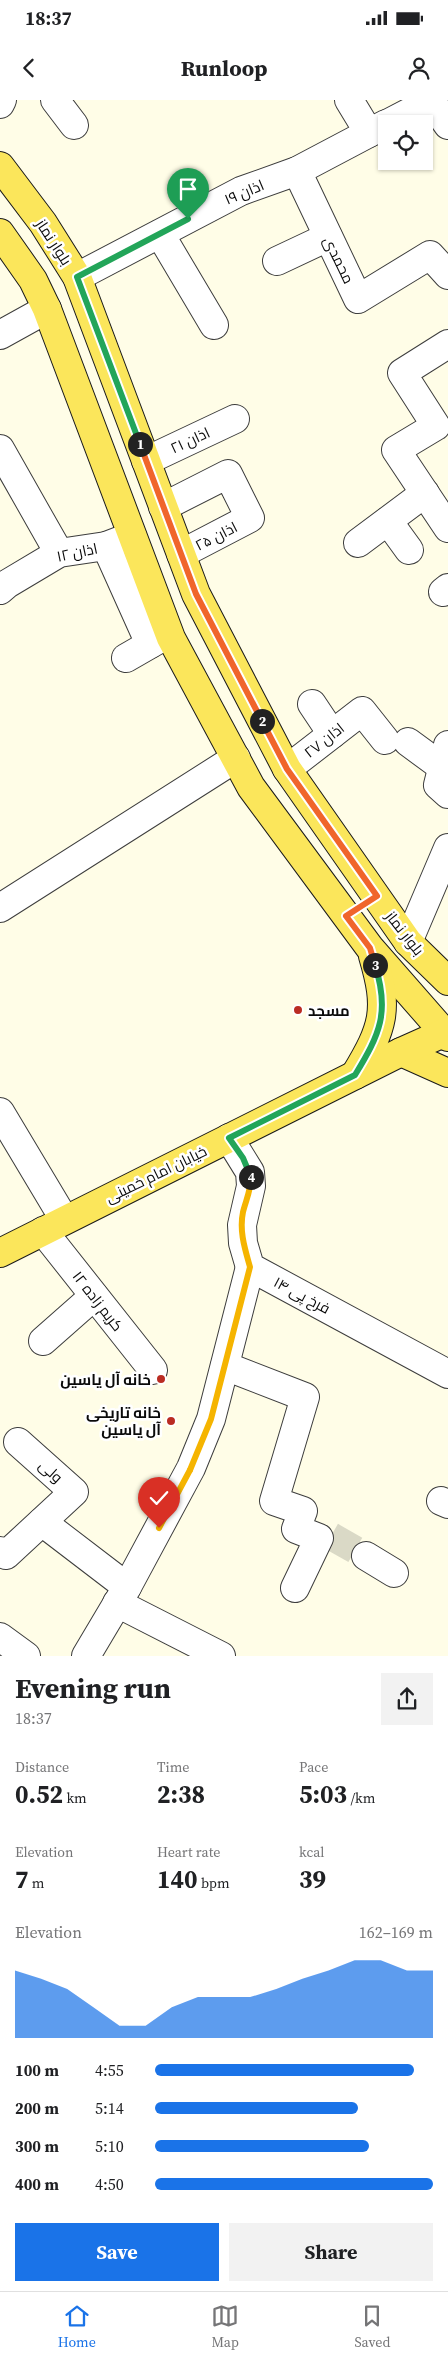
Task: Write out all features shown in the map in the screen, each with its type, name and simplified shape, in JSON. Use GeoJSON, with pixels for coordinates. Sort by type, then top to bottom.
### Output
{"type":"FeatureCollection","features":[{"type":"Feature","properties":{"kind":"main road","name":"بلوار نماز"},"geometry":{"type":"LineString","coordinates":[[0,166],[43,223],[77,277],[196,594],[287,769],[408,942],[448,981]]}},
{"type":"Feature","properties":{"kind":"main road"},"geometry":{"type":"LineString","coordinates":[[0,233],[33,280],[47,309],[132,536],[160,639],[236,758],[252,787],[370,948],[446,1033]]}},
{"type":"Feature","properties":{"kind":"main road"},"geometry":{"type":"LineString","coordinates":[[346,916],[377,896]]}},
{"type":"Feature","properties":{"kind":"main road"},"geometry":{"type":"LineString","coordinates":[[355,1075],[378,1034],[382,1016],[383,995],[370,948]]}},
{"type":"Feature","properties":{"kind":"main road","name":"خیابان امام خمینی"},"geometry":{"type":"LineString","coordinates":[[0,1253],[400,1052],[446,1033]]}},
{"type":"Feature","properties":{"kind":"main road"},"geometry":{"type":"LineString","coordinates":[[400,1052],[448,1073]]}},
{"type":"Feature","properties":{"kind":"street"},"geometry":{"type":"LineString","coordinates":[[0,104],[2,100]]}},
{"type":"Feature","properties":{"kind":"street"},"geometry":{"type":"LineString","coordinates":[[55,100],[74,125]]}},
{"type":"Feature","properties":{"kind":"street"},"geometry":{"type":"LineString","coordinates":[[349,100],[378,124]]}},
{"type":"Feature","properties":{"kind":"street"},"geometry":{"type":"LineString","coordinates":[[432,100],[448,124]]}},
{"type":"Feature","properties":{"kind":"street","name":"اذان ۱۹"},"geometry":{"type":"LineString","coordinates":[[404,115],[432,100]]}},
{"type":"Feature","properties":{"kind":"street","name":"اذان ۱۹"},"geometry":{"type":"LineString","coordinates":[[77,277],[241,191],[297,171],[378,129]]}},
{"type":"Feature","properties":{"kind":"street","name":"محمدی"},"geometry":{"type":"LineString","coordinates":[[297,171],[358,299],[430,255],[448,275]]}},
{"type":"Feature","properties":{"kind":"street"},"geometry":{"type":"LineString","coordinates":[[160,234],[214,325]]}},
{"type":"Feature","properties":{"kind":"street"},"geometry":{"type":"LineString","coordinates":[[277,262],[328,237]]}},
{"type":"Feature","properties":{"kind":"street"},"geometry":{"type":"LineString","coordinates":[[0,335],[47,309]]}},
{"type":"Feature","properties":{"kind":"street"},"geometry":{"type":"LineString","coordinates":[[448,344],[402,373],[436,426],[396,450],[448,528]]}},
{"type":"Feature","properties":{"kind":"street","name":"اذان ۲۱"},"geometry":{"type":"LineString","coordinates":[[146,461],[235,419]]}},
{"type":"Feature","properties":{"kind":"street"},"geometry":{"type":"LineString","coordinates":[[0,449],[59,553]]}},
{"type":"Feature","properties":{"kind":"street","name":"اذان ۲۵"},"geometry":{"type":"LineString","coordinates":[[163,507],[228,474],[250,518],[181,554]]}},
{"type":"Feature","properties":{"kind":"street"},"geometry":{"type":"LineString","coordinates":[[358,542],[425,493]]}},
{"type":"Feature","properties":{"kind":"street"},"geometry":{"type":"LineString","coordinates":[[388,521],[409,550]]}},
{"type":"Feature","properties":{"kind":"street","name":"اذان ۱۲"},"geometry":{"type":"LineString","coordinates":[[2,583],[59,553],[106,546],[132,536]]}},
{"type":"Feature","properties":{"kind":"street"},"geometry":{"type":"LineString","coordinates":[[106,546],[160,639],[126,658]]}},
{"type":"Feature","properties":{"kind":"street"},"geometry":{"type":"LineString","coordinates":[[312,704],[332,734]]}},
{"type":"Feature","properties":{"kind":"street","name":"اذان ۲۷"},"geometry":{"type":"LineString","coordinates":[[287,769],[362,711],[396,741],[445,756]]}},
{"type":"Feature","properties":{"kind":"street"},"geometry":{"type":"LineString","coordinates":[[445,756],[438,785],[448,794]]}},
{"type":"Feature","properties":{"kind":"street"},"geometry":{"type":"LineString","coordinates":[[0,908],[236,758]]}},
{"type":"Feature","properties":{"kind":"street"},"geometry":{"type":"LineString","coordinates":[[408,942],[448,848]]}},
{"type":"Feature","properties":{"kind":"street","name":"کریم زاده ۱۲"},"geometry":{"type":"LineString","coordinates":[[0,1112],[53,1225],[94,1296],[153,1370]]}},
{"type":"Feature","properties":{"kind":"street"},"geometry":{"type":"LineString","coordinates":[[86,1656],[122,1595],[191,1468],[211,1419],[250,1267],[243,1243],[242,1225],[251,1186],[250,1172],[229,1138]]}},
{"type":"Feature","properties":{"kind":"street","name":"فرخ پی ۱۴"},"geometry":{"type":"LineString","coordinates":[[250,1267],[448,1374]]}},
{"type":"Feature","properties":{"kind":"street"},"geometry":{"type":"LineString","coordinates":[[43,1341],[94,1296]]}},
{"type":"Feature","properties":{"kind":"street"},"geometry":{"type":"LineString","coordinates":[[225,1366],[305,1397],[274,1501],[303,1511],[296,1529],[325,1537],[295,1588]]}},
{"type":"Feature","properties":{"kind":"street","name":"ولی"},"geometry":{"type":"LineString","coordinates":[[0,1551],[6,1555],[74,1492],[18,1442]]}},
{"type":"Feature","properties":{"kind":"street"},"geometry":{"type":"LineString","coordinates":[[42,1522],[122,1595],[221,1656]]}},
{"type":"Feature","properties":{"kind":"street"},"geometry":{"type":"LineString","coordinates":[[366,1556],[394,1573]]}},
{"type":"Feature","properties":{"kind":"tunnel"},"geometry":{"type":"LineString","coordinates":[[331,1536],[366,1556]]}},
{"type":"Feature","properties":{"kind":"place","name":"مسجد"},"geometry":{"type":"Point","coordinates":[298,1010]}},
{"type":"Feature","properties":{"kind":"place","name":"خانه آل یاسین"},"geometry":{"type":"Point","coordinates":[161,1379]}},
{"type":"Feature","properties":{"kind":"place","name":"خانه تاریخی آل یاسین"},"geometry":{"type":"Point","coordinates":[171,1421]}},
{"type":"Feature","properties":{"kind":"route"},"geometry":{"type":"LineString","coordinates":[[159,1528],[191,1468],[211,1419],[250,1267],[243,1243],[242,1225],[243,1212],[251,1186],[250,1172],[229,1138],[355,1075],[378,1034],[382,1016],[383,995],[370,948],[346,916],[377,896],[287,769],[196,594],[77,277],[188,219]]}}]}
